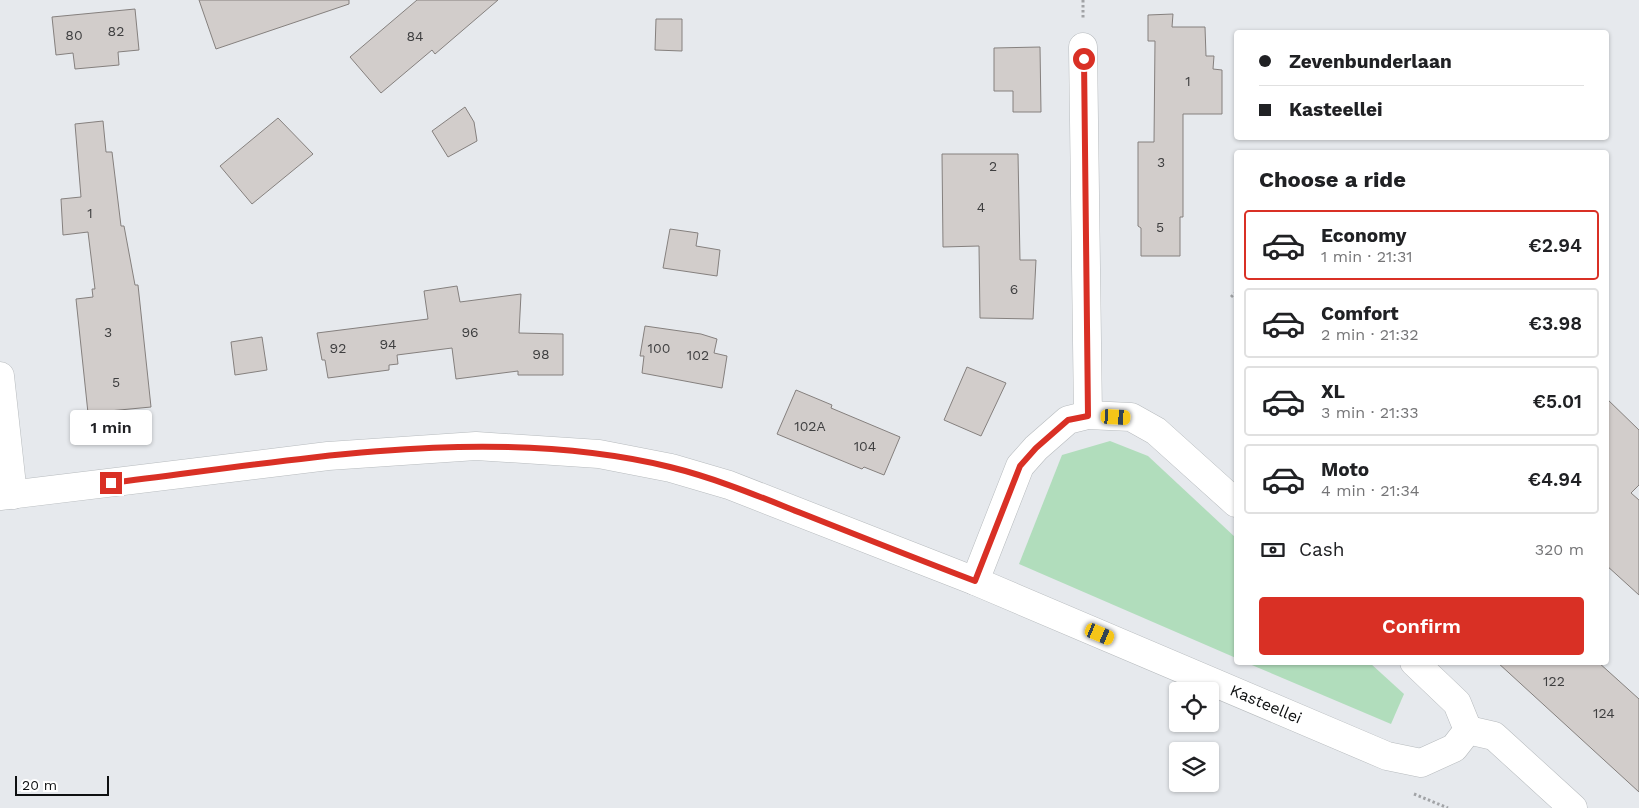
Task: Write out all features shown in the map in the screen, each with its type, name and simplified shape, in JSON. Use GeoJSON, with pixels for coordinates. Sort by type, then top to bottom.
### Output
{"type":"FeatureCollection","features":[{"type":"Feature","properties":{"kind":"street"},"geometry":{"type":"LineString","coordinates":[[1083,47],[1088,416]]}},
{"type":"Feature","properties":{"kind":"street"},"geometry":{"type":"LineString","coordinates":[[0,376],[6,496]]}},
{"type":"Feature","properties":{"kind":"street"},"geometry":{"type":"LineString","coordinates":[[975,581],[1020,466],[1036,448],[1068,420],[1088,416],[1130,417],[1156,431],[1234,501]]}},
{"type":"Feature","properties":{"kind":"street","name":"Kasteellei"},"geometry":{"type":"LineString","coordinates":[[6,496],[328,456],[476,446],[599,454],[671,468],[729,485],[975,581],[1387,756],[1421,763],[1454,748],[1468,730]]}},
{"type":"Feature","properties":{"kind":"street"},"geometry":{"type":"LineString","coordinates":[[1417,665],[1457,703],[1468,730],[1494,736],[1573,808]]}},
{"type":"Feature","properties":{"kind":"path"},"geometry":{"type":"LineString","coordinates":[[1230,297],[1234,294]]}},
{"type":"Feature","properties":{"kind":"green space"},"geometry":{"type":"Polygon","coordinates":[[[1110,441],[1148,456],[1234,536],[1234,657],[1019,564],[1062,455],[1110,441]]]}},
{"type":"Feature","properties":{"kind":"green space"},"geometry":{"type":"Polygon","coordinates":[[[1252,665],[1372,665],[1404,694],[1391,724],[1252,665]]]}},
{"type":"Feature","properties":{"kind":"building"},"geometry":{"type":"Polygon","coordinates":[[[199,0],[349,0],[349,4],[216,49],[199,0]]]}},
{"type":"Feature","properties":{"kind":"building"},"geometry":{"type":"Polygon","coordinates":[[[417,0],[498,0],[435,54],[432,50],[381,93],[350,57],[417,0]]]}},
{"type":"Feature","properties":{"kind":"building"},"geometry":{"type":"Polygon","coordinates":[[[135,9],[139,50],[118,52],[119,65],[75,69],[73,53],[56,55],[52,17],[135,9]]]}},
{"type":"Feature","properties":{"kind":"building"},"geometry":{"type":"Polygon","coordinates":[[[1173,14],[1172,27],[1205,27],[1206,56],[1214,56],[1213,69],[1222,70],[1222,114],[1183,114],[1183,217],[1180,217],[1180,256],[1141,256],[1141,228],[1138,226],[1138,142],[1154,142],[1155,41],[1148,41],[1148,15],[1173,14]]]}},
{"type":"Feature","properties":{"kind":"building"},"geometry":{"type":"Polygon","coordinates":[[[656,19],[682,19],[682,51],[655,50],[656,19]]]}},
{"type":"Feature","properties":{"kind":"building"},"geometry":{"type":"Polygon","coordinates":[[[1040,47],[1041,112],[1013,112],[1013,91],[994,91],[994,48],[1040,47]]]}},
{"type":"Feature","properties":{"kind":"building"},"geometry":{"type":"Polygon","coordinates":[[[465,107],[474,122],[477,141],[448,157],[432,131],[465,107]]]}},
{"type":"Feature","properties":{"kind":"building"},"geometry":{"type":"Polygon","coordinates":[[[278,118],[313,154],[252,204],[220,166],[278,118]]]}},
{"type":"Feature","properties":{"kind":"building"},"geometry":{"type":"Polygon","coordinates":[[[103,121],[106,152],[112,152],[121,226],[124,226],[135,285],[138,285],[151,407],[88,413],[76,299],[93,297],[92,289],[95,289],[88,232],[63,235],[61,199],[81,197],[75,124],[103,121]]]}},
{"type":"Feature","properties":{"kind":"building"},"geometry":{"type":"Polygon","coordinates":[[[942,154],[1018,154],[1020,260],[1036,260],[1033,319],[980,318],[979,246],[943,247],[942,154]]]}},
{"type":"Feature","properties":{"kind":"building"},"geometry":{"type":"Polygon","coordinates":[[[670,229],[698,233],[696,246],[720,250],[717,276],[663,268],[670,229]]]}},
{"type":"Feature","properties":{"kind":"building"},"geometry":{"type":"Polygon","coordinates":[[[457,286],[460,302],[521,294],[519,333],[563,334],[563,375],[518,375],[518,371],[456,379],[452,348],[397,355],[398,364],[389,365],[389,370],[328,378],[325,360],[322,360],[317,333],[428,319],[424,291],[457,286]]]}},
{"type":"Feature","properties":{"kind":"building"},"geometry":{"type":"Polygon","coordinates":[[[645,326],[701,334],[717,339],[714,353],[727,356],[722,388],[642,373],[644,356],[640,356],[645,326]]]}},
{"type":"Feature","properties":{"kind":"building"},"geometry":{"type":"Polygon","coordinates":[[[262,337],[267,370],[235,375],[231,342],[262,337]]]}},
{"type":"Feature","properties":{"kind":"building"},"geometry":{"type":"Polygon","coordinates":[[[967,367],[1006,383],[981,436],[944,420],[967,367]]]}},
{"type":"Feature","properties":{"kind":"building"},"geometry":{"type":"Polygon","coordinates":[[[796,390],[832,405],[831,408],[900,437],[884,475],[864,467],[862,469],[777,434],[796,390]]]}},
{"type":"Feature","properties":{"kind":"building"},"geometry":{"type":"Polygon","coordinates":[[[1609,401],[1639,430],[1639,485],[1631,493],[1639,500],[1639,595],[1609,568],[1609,401]]]}},
{"type":"Feature","properties":{"kind":"building"},"geometry":{"type":"Polygon","coordinates":[[[1500,665],[1601,665],[1639,699],[1639,792],[1500,665]]]}},
{"type":"Feature","properties":{"kind":"route"},"geometry":{"type":"LineString","coordinates":[[111,483],[328,456],[476,446],[599,454],[671,468],[729,485],[975,581],[1020,466],[1036,448],[1068,420],[1088,416],[1084,59]]}}]}
